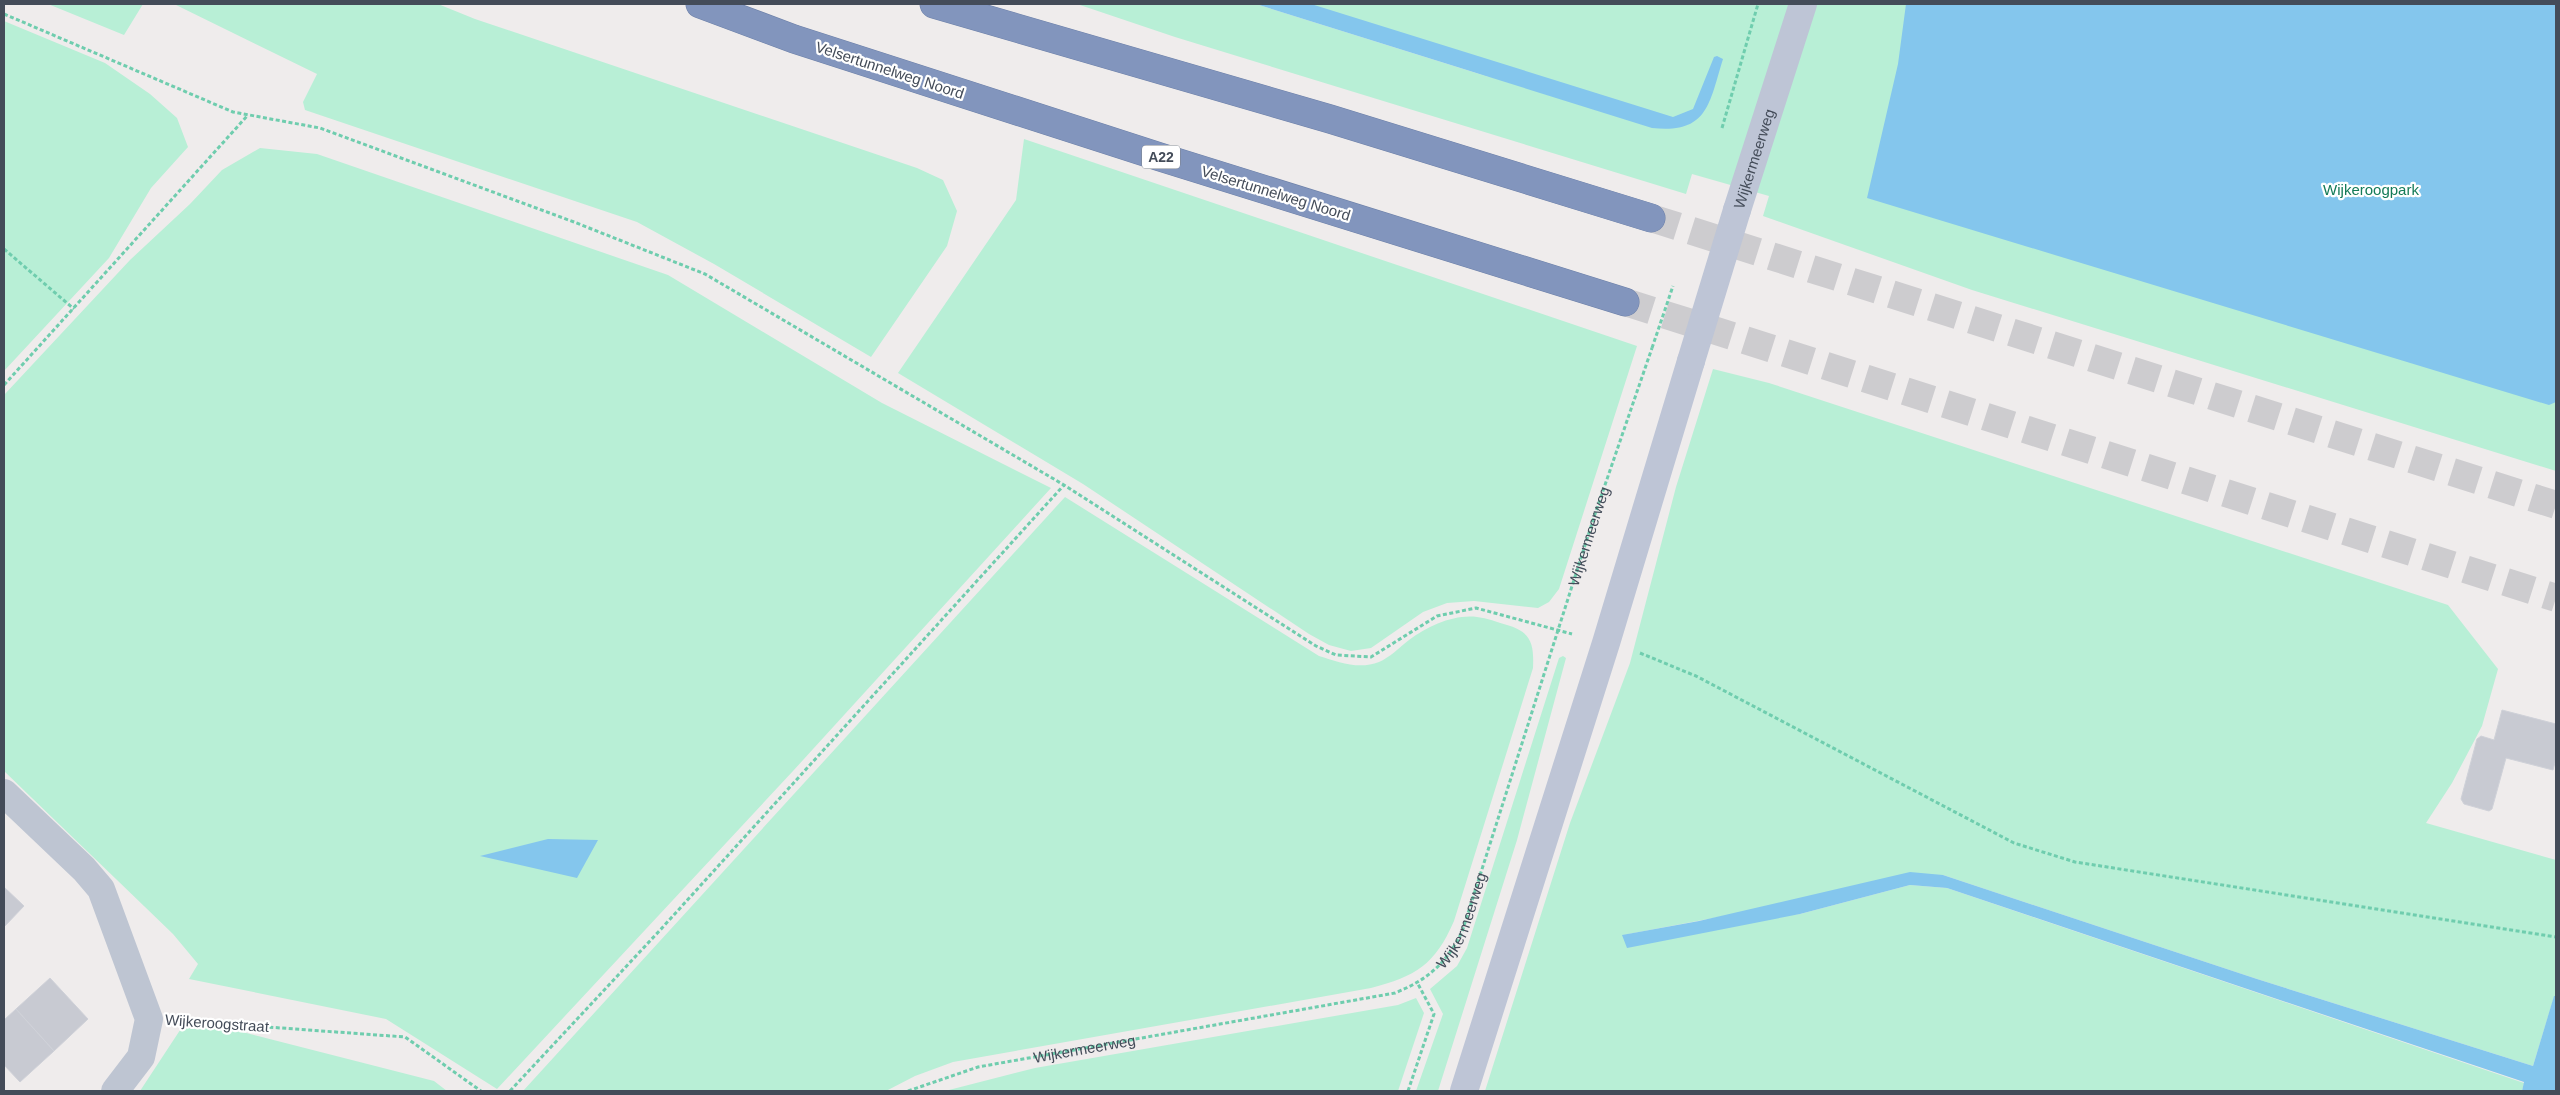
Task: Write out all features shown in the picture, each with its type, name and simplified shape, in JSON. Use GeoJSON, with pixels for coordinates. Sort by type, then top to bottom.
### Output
{"type":"FeatureCollection","features":[{"type":"Feature","properties":{"kind":"highway","name":"Velsertunnelweg Noord"},"geometry":{"type":"LineString","coordinates":[[700,4],[794,39],[1625,302]]}},
{"type":"Feature","properties":{"kind":"highway"},"geometry":{"type":"LineString","coordinates":[[934,4],[1330,119],[1651,218]]}},
{"type":"Feature","properties":{"kind":"street","name":"Wijkermeerweg"},"geometry":{"type":"LineString","coordinates":[[1464,1091],[1606,643],[1690,361],[1803,4]]}},
{"type":"Feature","properties":{"kind":"street","name":"Wijkeroogstraat"},"geometry":{"type":"LineString","coordinates":[[4,793],[102,889],[149,1018]]}},
{"type":"Feature","properties":{"kind":"street"},"geometry":{"type":"LineString","coordinates":[[115,1091],[141,1057],[149,1018]]}},
{"type":"Feature","properties":{"kind":"path"},"geometry":{"type":"LineString","coordinates":[[1720,134],[1758,4]]}},
{"type":"Feature","properties":{"kind":"path"},"geometry":{"type":"LineString","coordinates":[[4,14],[233,112],[320,128],[574,222],[705,274],[1064,485],[1316,646],[1336,655],[1371,657],[1436,616],[1476,608],[1643,654],[1696,676],[2014,843],[2075,862],[2556,937]]}},
{"type":"Feature","properties":{"kind":"path"},"geometry":{"type":"LineString","coordinates":[[4,385],[248,115]]}},
{"type":"Feature","properties":{"kind":"path"},"geometry":{"type":"LineString","coordinates":[[4,249],[74,309]]}},
{"type":"Feature","properties":{"kind":"path","name":"Wijkermeerweg"},"geometry":{"type":"LineString","coordinates":[[908,1091],[978,1068],[1375,997],[1418,984],[1442,964],[1454,948],[1462,932],[1558,631],[1652,348]]}},
{"type":"Feature","properties":{"kind":"path"},"geometry":{"type":"LineString","coordinates":[[510,1091],[675,913],[1064,485]]}},
{"type":"Feature","properties":{"kind":"path"},"geometry":{"type":"LineString","coordinates":[[1408,1091],[1434,1014],[1418,984]]}},
{"type":"Feature","properties":{"kind":"path","name":"Wijkeroogstraat"},"geometry":{"type":"LineString","coordinates":[[149,1018],[405,1037],[481,1091]]}},
{"type":"Feature","properties":{"kind":"green space"},"geometry":{"type":"Polygon","coordinates":[[[48,4],[143,4],[124,35],[48,4]]]}},
{"type":"Feature","properties":{"kind":"green space"},"geometry":{"type":"Polygon","coordinates":[[[174,4],[438,4],[475,19],[917,168],[943,180],[957,211],[947,246],[871,357],[714,264],[637,222],[305,110],[303,102],[317,74],[174,4]]]}},
{"type":"Feature","properties":{"kind":"green space","name":"Wijkeroogpark"},"geometry":{"type":"Polygon","coordinates":[[[1077,4],[1256,4],[1489,77],[1281,4],[2556,4],[2556,471],[1972,290],[1763,216],[1769,196],[1692,174],[1686,194],[1175,37],[1077,4]]]}},
{"type":"Feature","properties":{"kind":"green space"},"geometry":{"type":"Polygon","coordinates":[[[4,21],[105,63],[150,94],[177,118],[188,147],[151,188],[109,258],[4,371],[4,21]]]}},
{"type":"Feature","properties":{"kind":"green space"},"geometry":{"type":"Polygon","coordinates":[[[1024,139],[1637,346],[1559,589],[1549,602],[1538,608],[1474,601],[1447,603],[1423,612],[1371,648],[1351,651],[1329,645],[1309,634],[1083,484],[898,373],[1016,200],[1024,139]]]}},
{"type":"Feature","properties":{"kind":"green space"},"geometry":{"type":"Polygon","coordinates":[[[260,148],[317,154],[668,275],[882,403],[1051,488],[793,771],[497,1089],[386,1019],[189,979],[198,964],[173,934],[4,771],[4,395],[130,260],[190,204],[222,170],[260,148]]]}},
{"type":"Feature","properties":{"kind":"green space"},"geometry":{"type":"Polygon","coordinates":[[[1713,369],[1769,383],[2448,605],[2498,669],[2482,726],[2452,783],[2426,823],[2556,860],[2556,996],[2554,997],[2533,1066],[2257,979],[1943,875],[1623,935],[1800,914],[1910,885],[1947,888],[2524,1083],[2522,1091],[1485,1091],[1570,823],[1630,663],[1676,487],[1713,369]]]}},
{"type":"Feature","properties":{"kind":"green space"},"geometry":{"type":"Polygon","coordinates":[[[1065,497],[1319,656],[1334,661],[1356,665],[1379,662],[1424,630],[1459,617],[1488,619],[1522,631],[1530,640],[1533,653],[1533,668],[1454,921],[1447,936],[1431,958],[1412,973],[1400,979],[1371,988],[953,1062],[915,1076],[886,1091],[523,1091],[1065,497]]]}},
{"type":"Feature","properties":{"kind":"green space"},"geometry":{"type":"Polygon","coordinates":[[[1563,656],[1566,658],[1517,840],[1438,1091],[1416,1091],[1443,1014],[1430,989],[1457,966],[1467,948],[1559,658],[1563,656]]]}},
{"type":"Feature","properties":{"kind":"green space"},"geometry":{"type":"Polygon","coordinates":[[[1416,998],[1424,1013],[1398,1091],[945,1091],[1035,1068],[1398,1005],[1416,998]]]}},
{"type":"Feature","properties":{"kind":"green space"},"geometry":{"type":"Polygon","coordinates":[[[188,1018],[434,1081],[447,1091],[140,1091],[188,1018]]]}},
{"type":"Feature","properties":{"kind":"water"},"geometry":{"type":"Polygon","coordinates":[[[1256,4],[1311,4],[1673,117],[1693,109],[1714,57],[1717,56],[1723,59],[1709,102],[1703,113],[1695,121],[1685,126],[1671,129],[1652,128],[1256,4]]]}},
{"type":"Feature","properties":{"kind":"water","name":"Wijkeroogpark"},"geometry":{"type":"Polygon","coordinates":[[[1906,4],[2556,4],[2556,402],[2549,405],[1867,198],[1898,64],[1906,4]]]}},
{"type":"Feature","properties":{"kind":"water"},"geometry":{"type":"Polygon","coordinates":[[[548,839],[598,840],[577,878],[480,856],[548,839]]]}},
{"type":"Feature","properties":{"kind":"water"},"geometry":{"type":"Polygon","coordinates":[[[1910,872],[1943,875],[2257,979],[2533,1066],[2554,996],[2556,996],[2556,1091],[2522,1091],[2524,1082],[1947,888],[1910,885],[1800,914],[1627,948],[1622,935],[1699,921],[1910,872]]]}},
{"type":"Feature","properties":{"kind":"building"},"geometry":{"type":"Polygon","coordinates":[[[2502,710],[2556,724],[2556,759],[2553,770],[2506,758],[2492,809],[2489,811],[2464,804],[2461,799],[2477,739],[2481,736],[2494,740],[2502,710]]]}},
{"type":"Feature","properties":{"kind":"building"},"geometry":{"type":"Polygon","coordinates":[[[4,887],[24,906],[4,927],[4,887]]]}},
{"type":"Feature","properties":{"kind":"building"},"geometry":{"type":"Polygon","coordinates":[[[50,978],[88,1019],[54,1051],[16,1009],[50,978]]]}},
{"type":"Feature","properties":{"kind":"building"},"geometry":{"type":"Polygon","coordinates":[[[16,1009],[54,1051],[20,1082],[4,1065],[4,1020],[16,1009]]]}},
{"type":"Feature","properties":{"kind":"tunnel"},"geometry":{"type":"LineString","coordinates":[[1651,218],[2556,505]]}},
{"type":"Feature","properties":{"kind":"tunnel"},"geometry":{"type":"LineString","coordinates":[[1625,302],[2556,598]]}}]}
